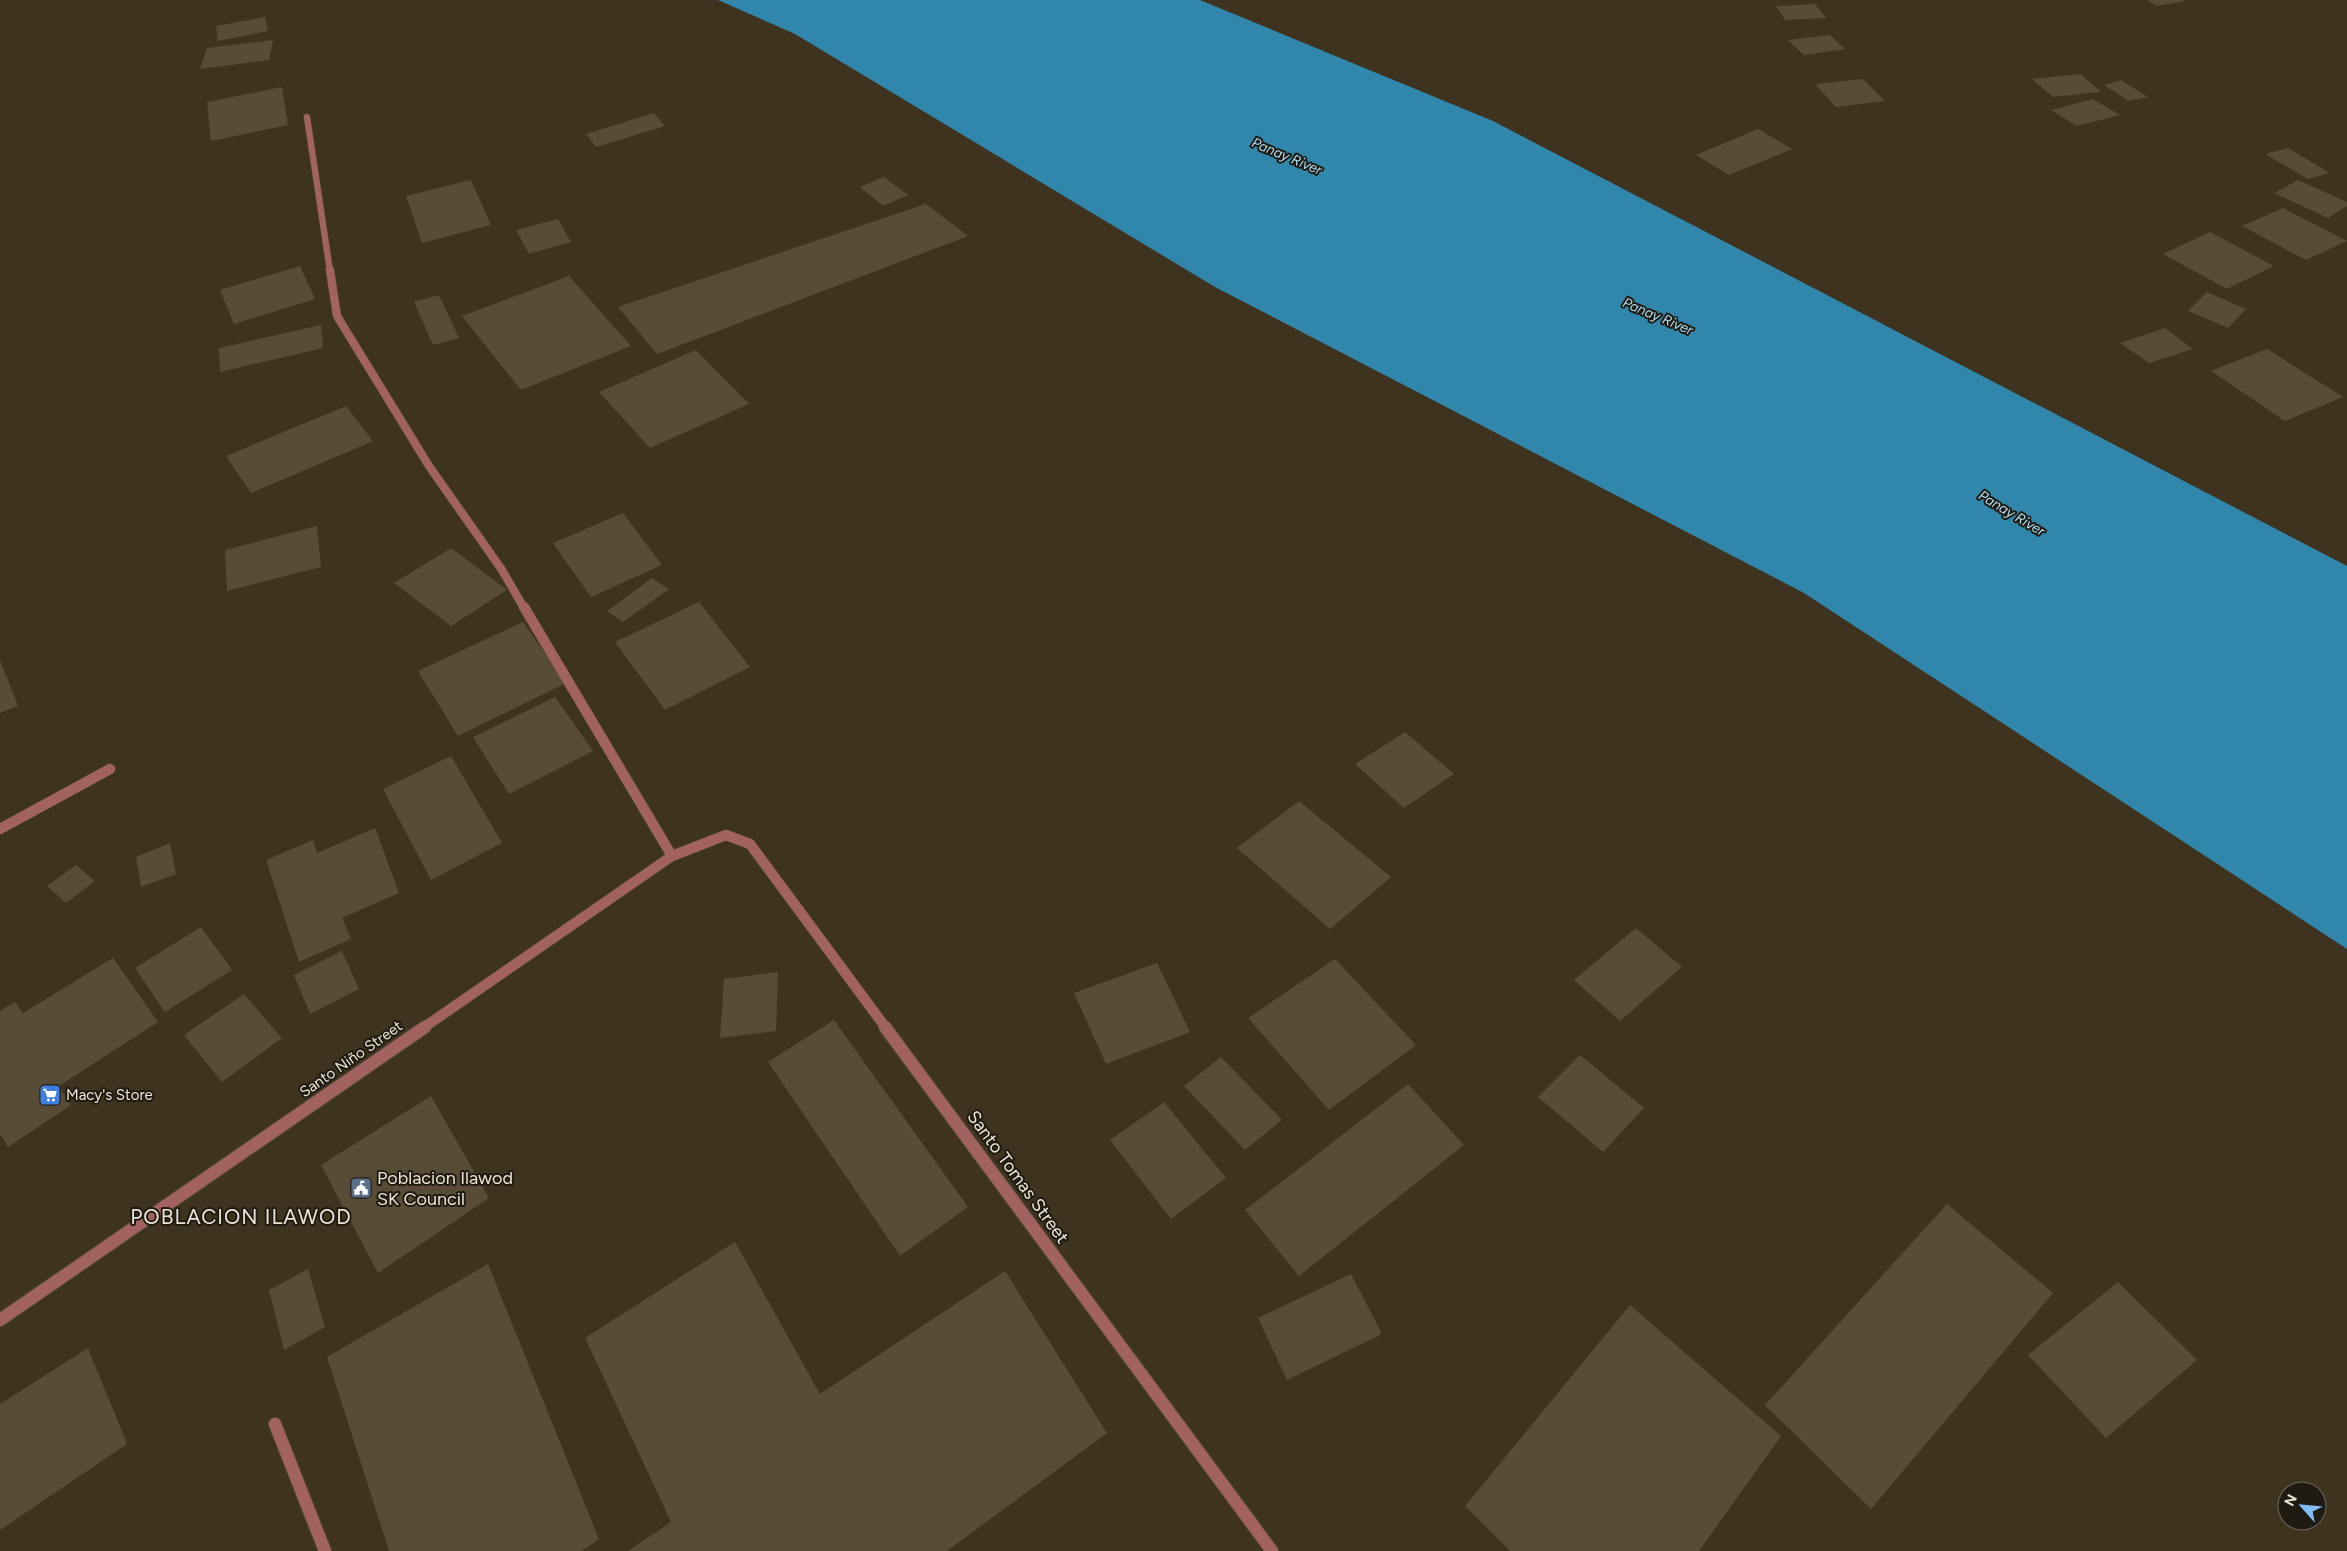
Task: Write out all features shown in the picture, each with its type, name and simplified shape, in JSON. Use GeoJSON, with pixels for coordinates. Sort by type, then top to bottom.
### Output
{"type":"FeatureCollection","features":[{"type":"Feature","properties":{"kind":"street"},"geometry":{"type":"LineString","coordinates":[[307,117],[337,316],[429,466],[502,570],[672,856]]}},
{"type":"Feature","properties":{"kind":"street"},"geometry":{"type":"LineString","coordinates":[[0,829],[110,768]]}},
{"type":"Feature","properties":{"kind":"street","name":"Santo Niño Street"},"geometry":{"type":"LineString","coordinates":[[0,1320],[672,856],[726,835]]}},
{"type":"Feature","properties":{"kind":"street","name":"Santo Tomas Street"},"geometry":{"type":"LineString","coordinates":[[726,835],[750,844],[1272,1551]]}},
{"type":"Feature","properties":{"kind":"street"},"geometry":{"type":"LineString","coordinates":[[275,1424],[325,1551]]}},
{"type":"Feature","properties":{"kind":"water","name":"Panay River"},"geometry":{"type":"Polygon","coordinates":[[[718,0],[1200,0],[1493,121],[2347,566],[2347,949],[1804,593],[1215,287],[795,34],[718,0]]]}},
{"type":"Feature","properties":{"kind":"building"},"geometry":{"type":"Polygon","coordinates":[[[2147,0],[2185,0],[2185,1],[2157,6],[2147,0]]]}},
{"type":"Feature","properties":{"kind":"building"},"geometry":{"type":"Polygon","coordinates":[[[1815,4],[1826,18],[1785,20],[1776,6],[1815,4]]]}},
{"type":"Feature","properties":{"kind":"building"},"geometry":{"type":"Polygon","coordinates":[[[265,17],[268,31],[218,41],[216,26],[265,17]]]}},
{"type":"Feature","properties":{"kind":"building"},"geometry":{"type":"Polygon","coordinates":[[[1830,35],[1845,49],[1804,55],[1788,40],[1830,35]]]}},
{"type":"Feature","properties":{"kind":"building"},"geometry":{"type":"Polygon","coordinates":[[[273,40],[269,60],[200,69],[207,48],[273,40]]]}},
{"type":"Feature","properties":{"kind":"building"},"geometry":{"type":"Polygon","coordinates":[[[2080,74],[2101,92],[2053,97],[2032,79],[2080,74]]]}},
{"type":"Feature","properties":{"kind":"building"},"geometry":{"type":"Polygon","coordinates":[[[1863,79],[1885,101],[1836,107],[1815,84],[1863,79]]]}},
{"type":"Feature","properties":{"kind":"building"},"geometry":{"type":"Polygon","coordinates":[[[2121,80],[2148,97],[2129,101],[2104,85],[2121,80]]]}},
{"type":"Feature","properties":{"kind":"building"},"geometry":{"type":"Polygon","coordinates":[[[282,87],[288,125],[211,141],[207,102],[282,87]]]}},
{"type":"Feature","properties":{"kind":"building"},"geometry":{"type":"Polygon","coordinates":[[[2093,99],[2120,115],[2077,126],[2051,110],[2093,99]]]}},
{"type":"Feature","properties":{"kind":"building"},"geometry":{"type":"Polygon","coordinates":[[[654,113],[665,126],[596,147],[586,134],[654,113]]]}},
{"type":"Feature","properties":{"kind":"building"},"geometry":{"type":"Polygon","coordinates":[[[1758,129],[1792,149],[1729,175],[1696,155],[1758,129]]]}},
{"type":"Feature","properties":{"kind":"building"},"geometry":{"type":"Polygon","coordinates":[[[2288,148],[2330,173],[2308,179],[2265,154],[2288,148]]]}},
{"type":"Feature","properties":{"kind":"building"},"geometry":{"type":"Polygon","coordinates":[[[884,177],[908,195],[883,206],[860,187],[884,177]]]}},
{"type":"Feature","properties":{"kind":"building"},"geometry":{"type":"Polygon","coordinates":[[[471,180],[491,225],[422,243],[406,196],[471,180]]]}},
{"type":"Feature","properties":{"kind":"building"},"geometry":{"type":"Polygon","coordinates":[[[2298,180],[2347,202],[2347,206],[2328,218],[2274,193],[2298,180]]]}},
{"type":"Feature","properties":{"kind":"building"},"geometry":{"type":"Polygon","coordinates":[[[926,204],[968,236],[657,354],[618,307],[926,204]]]}},
{"type":"Feature","properties":{"kind":"building"},"geometry":{"type":"Polygon","coordinates":[[[2283,208],[2347,241],[2306,260],[2242,226],[2283,208]]]}},
{"type":"Feature","properties":{"kind":"building"},"geometry":{"type":"Polygon","coordinates":[[[558,219],[571,242],[529,254],[516,230],[558,219]]]}},
{"type":"Feature","properties":{"kind":"building"},"geometry":{"type":"Polygon","coordinates":[[[2210,232],[2274,266],[2227,289],[2163,254],[2210,232]]]}},
{"type":"Feature","properties":{"kind":"building"},"geometry":{"type":"Polygon","coordinates":[[[300,266],[315,299],[234,324],[220,290],[300,266]]]}},
{"type":"Feature","properties":{"kind":"building"},"geometry":{"type":"Polygon","coordinates":[[[569,276],[631,346],[521,390],[462,316],[569,276]]]}},
{"type":"Feature","properties":{"kind":"building"},"geometry":{"type":"Polygon","coordinates":[[[2207,292],[2246,309],[2228,328],[2188,311],[2207,292]]]}},
{"type":"Feature","properties":{"kind":"building"},"geometry":{"type":"Polygon","coordinates":[[[439,295],[459,338],[433,345],[414,302],[439,295]]]}},
{"type":"Feature","properties":{"kind":"building"},"geometry":{"type":"Polygon","coordinates":[[[321,325],[323,348],[220,372],[219,348],[321,325]]]}},
{"type":"Feature","properties":{"kind":"building"},"geometry":{"type":"Polygon","coordinates":[[[2165,328],[2193,349],[2149,363],[2120,343],[2165,328]]]}},
{"type":"Feature","properties":{"kind":"building"},"geometry":{"type":"Polygon","coordinates":[[[2267,349],[2343,397],[2285,421],[2211,371],[2267,349]]]}},
{"type":"Feature","properties":{"kind":"building"},"geometry":{"type":"Polygon","coordinates":[[[696,350],[749,404],[650,448],[599,392],[696,350]]]}},
{"type":"Feature","properties":{"kind":"building"},"geometry":{"type":"Polygon","coordinates":[[[346,406],[373,441],[251,493],[226,456],[346,406]]]}},
{"type":"Feature","properties":{"kind":"building"},"geometry":{"type":"Polygon","coordinates":[[[623,513],[662,565],[591,597],[553,543],[623,513]]]}},
{"type":"Feature","properties":{"kind":"building"},"geometry":{"type":"Polygon","coordinates":[[[317,526],[321,567],[227,591],[225,550],[317,526]]]}},
{"type":"Feature","properties":{"kind":"building"},"geometry":{"type":"Polygon","coordinates":[[[451,548],[507,590],[451,626],[394,583],[451,548]]]}},
{"type":"Feature","properties":{"kind":"building"},"geometry":{"type":"Polygon","coordinates":[[[652,578],[669,589],[623,622],[607,611],[652,578]]]}},
{"type":"Feature","properties":{"kind":"building"},"geometry":{"type":"Polygon","coordinates":[[[699,602],[750,667],[665,710],[615,642],[699,602]]]}},
{"type":"Feature","properties":{"kind":"building"},"geometry":{"type":"Polygon","coordinates":[[[523,622],[566,683],[458,736],[418,671],[523,622]]]}},
{"type":"Feature","properties":{"kind":"building"},"geometry":{"type":"Polygon","coordinates":[[[0,660],[18,706],[0,713],[0,660]]]}},
{"type":"Feature","properties":{"kind":"building"},"geometry":{"type":"Polygon","coordinates":[[[555,697],[593,751],[509,794],[473,737],[555,697]]]}},
{"type":"Feature","properties":{"kind":"building"},"geometry":{"type":"Polygon","coordinates":[[[1405,732],[1454,774],[1404,808],[1355,764],[1405,732]]]}},
{"type":"Feature","properties":{"kind":"building"},"geometry":{"type":"Polygon","coordinates":[[[451,756],[502,843],[431,880],[383,789],[451,756]]]}},
{"type":"Feature","properties":{"kind":"building"},"geometry":{"type":"Polygon","coordinates":[[[1299,801],[1391,877],[1330,929],[1237,848],[1299,801]]]}},
{"type":"Feature","properties":{"kind":"building"},"geometry":{"type":"Polygon","coordinates":[[[375,828],[399,893],[342,918],[351,939],[299,962],[266,860],[313,840],[317,853],[375,828]]]}},
{"type":"Feature","properties":{"kind":"building"},"geometry":{"type":"Polygon","coordinates":[[[170,843],[176,874],[141,887],[136,857],[170,843]]]}},
{"type":"Feature","properties":{"kind":"building"},"geometry":{"type":"Polygon","coordinates":[[[76,865],[95,881],[66,903],[47,886],[76,865]]]}},
{"type":"Feature","properties":{"kind":"building"},"geometry":{"type":"Polygon","coordinates":[[[201,927],[232,970],[165,1012],[135,968],[201,927]]]}},
{"type":"Feature","properties":{"kind":"building"},"geometry":{"type":"Polygon","coordinates":[[[1636,928],[1682,967],[1620,1021],[1574,980],[1636,928]]]}},
{"type":"Feature","properties":{"kind":"building"},"geometry":{"type":"Polygon","coordinates":[[[342,951],[359,989],[310,1014],[294,975],[342,951]]]}},
{"type":"Feature","properties":{"kind":"building"},"geometry":{"type":"Polygon","coordinates":[[[113,958],[158,1022],[59,1086],[71,1105],[8,1147],[0,1134],[0,1011],[15,1002],[23,1013],[113,958]]]}},
{"type":"Feature","properties":{"kind":"building"},"geometry":{"type":"Polygon","coordinates":[[[1335,959],[1416,1045],[1329,1110],[1248,1018],[1335,959]]]}},
{"type":"Feature","properties":{"kind":"building"},"geometry":{"type":"Polygon","coordinates":[[[1157,963],[1190,1032],[1106,1064],[1074,993],[1157,963]]]}},
{"type":"Feature","properties":{"kind":"building"},"geometry":{"type":"Polygon","coordinates":[[[778,972],[776,1031],[720,1038],[724,979],[778,972]]]}},
{"type":"Feature","properties":{"kind":"building"},"geometry":{"type":"Polygon","coordinates":[[[244,994],[282,1038],[222,1082],[184,1035],[244,994]]]}},
{"type":"Feature","properties":{"kind":"building"},"geometry":{"type":"Polygon","coordinates":[[[834,1020],[968,1207],[900,1256],[768,1062],[834,1020]]]}},
{"type":"Feature","properties":{"kind":"building"},"geometry":{"type":"Polygon","coordinates":[[[1580,1055],[1644,1108],[1603,1152],[1538,1097],[1580,1055]]]}},
{"type":"Feature","properties":{"kind":"building"},"geometry":{"type":"Polygon","coordinates":[[[1221,1057],[1282,1120],[1245,1150],[1184,1086],[1221,1057]]]}},
{"type":"Feature","properties":{"kind":"building"},"geometry":{"type":"Polygon","coordinates":[[[1408,1084],[1464,1145],[1299,1276],[1245,1210],[1408,1084]]]}},
{"type":"Feature","properties":{"kind":"building"},"geometry":{"type":"Polygon","coordinates":[[[431,1096],[489,1198],[378,1273],[321,1165],[431,1096]]]}},
{"type":"Feature","properties":{"kind":"building"},"geometry":{"type":"Polygon","coordinates":[[[1164,1102],[1226,1178],[1171,1219],[1110,1140],[1164,1102]]]}},
{"type":"Feature","properties":{"kind":"building"},"geometry":{"type":"Polygon","coordinates":[[[1947,1204],[2053,1293],[1871,1509],[1765,1405],[1947,1204]]]}},
{"type":"Feature","properties":{"kind":"building"},"geometry":{"type":"Polygon","coordinates":[[[735,1242],[820,1394],[1005,1271],[1107,1433],[947,1551],[628,1551],[671,1522],[585,1338],[735,1242]]]}},
{"type":"Feature","properties":{"kind":"building"},"geometry":{"type":"Polygon","coordinates":[[[488,1264],[599,1539],[582,1551],[389,1551],[327,1357],[488,1264]]]}},
{"type":"Feature","properties":{"kind":"building"},"geometry":{"type":"Polygon","coordinates":[[[308,1269],[325,1327],[284,1350],[269,1290],[308,1269]]]}},
{"type":"Feature","properties":{"kind":"building"},"geometry":{"type":"Polygon","coordinates":[[[1351,1274],[1382,1334],[1287,1380],[1258,1318],[1351,1274]]]}},
{"type":"Feature","properties":{"kind":"building"},"geometry":{"type":"Polygon","coordinates":[[[2118,1282],[2197,1360],[2106,1438],[2028,1355],[2118,1282]]]}},
{"type":"Feature","properties":{"kind":"building"},"geometry":{"type":"Polygon","coordinates":[[[1630,1305],[1781,1436],[1699,1551],[1510,1551],[1465,1506],[1630,1305]]]}},
{"type":"Feature","properties":{"kind":"building"},"geometry":{"type":"Polygon","coordinates":[[[88,1348],[127,1444],[0,1530],[0,1404],[88,1348]]]}},
{"type":"Feature","properties":{"kind":"place","name":"Macy's Store"},"geometry":{"type":"Point","coordinates":[50,1095]}},
{"type":"Feature","properties":{"kind":"place","name":"Poblacion Ilawod SK Council"},"geometry":{"type":"Point","coordinates":[361,1188]}},
{"type":"Feature","properties":{"kind":"district","name":"POBLACION ILAWOD"},"geometry":{"type":"Point","coordinates":[241,1217]}}]}
